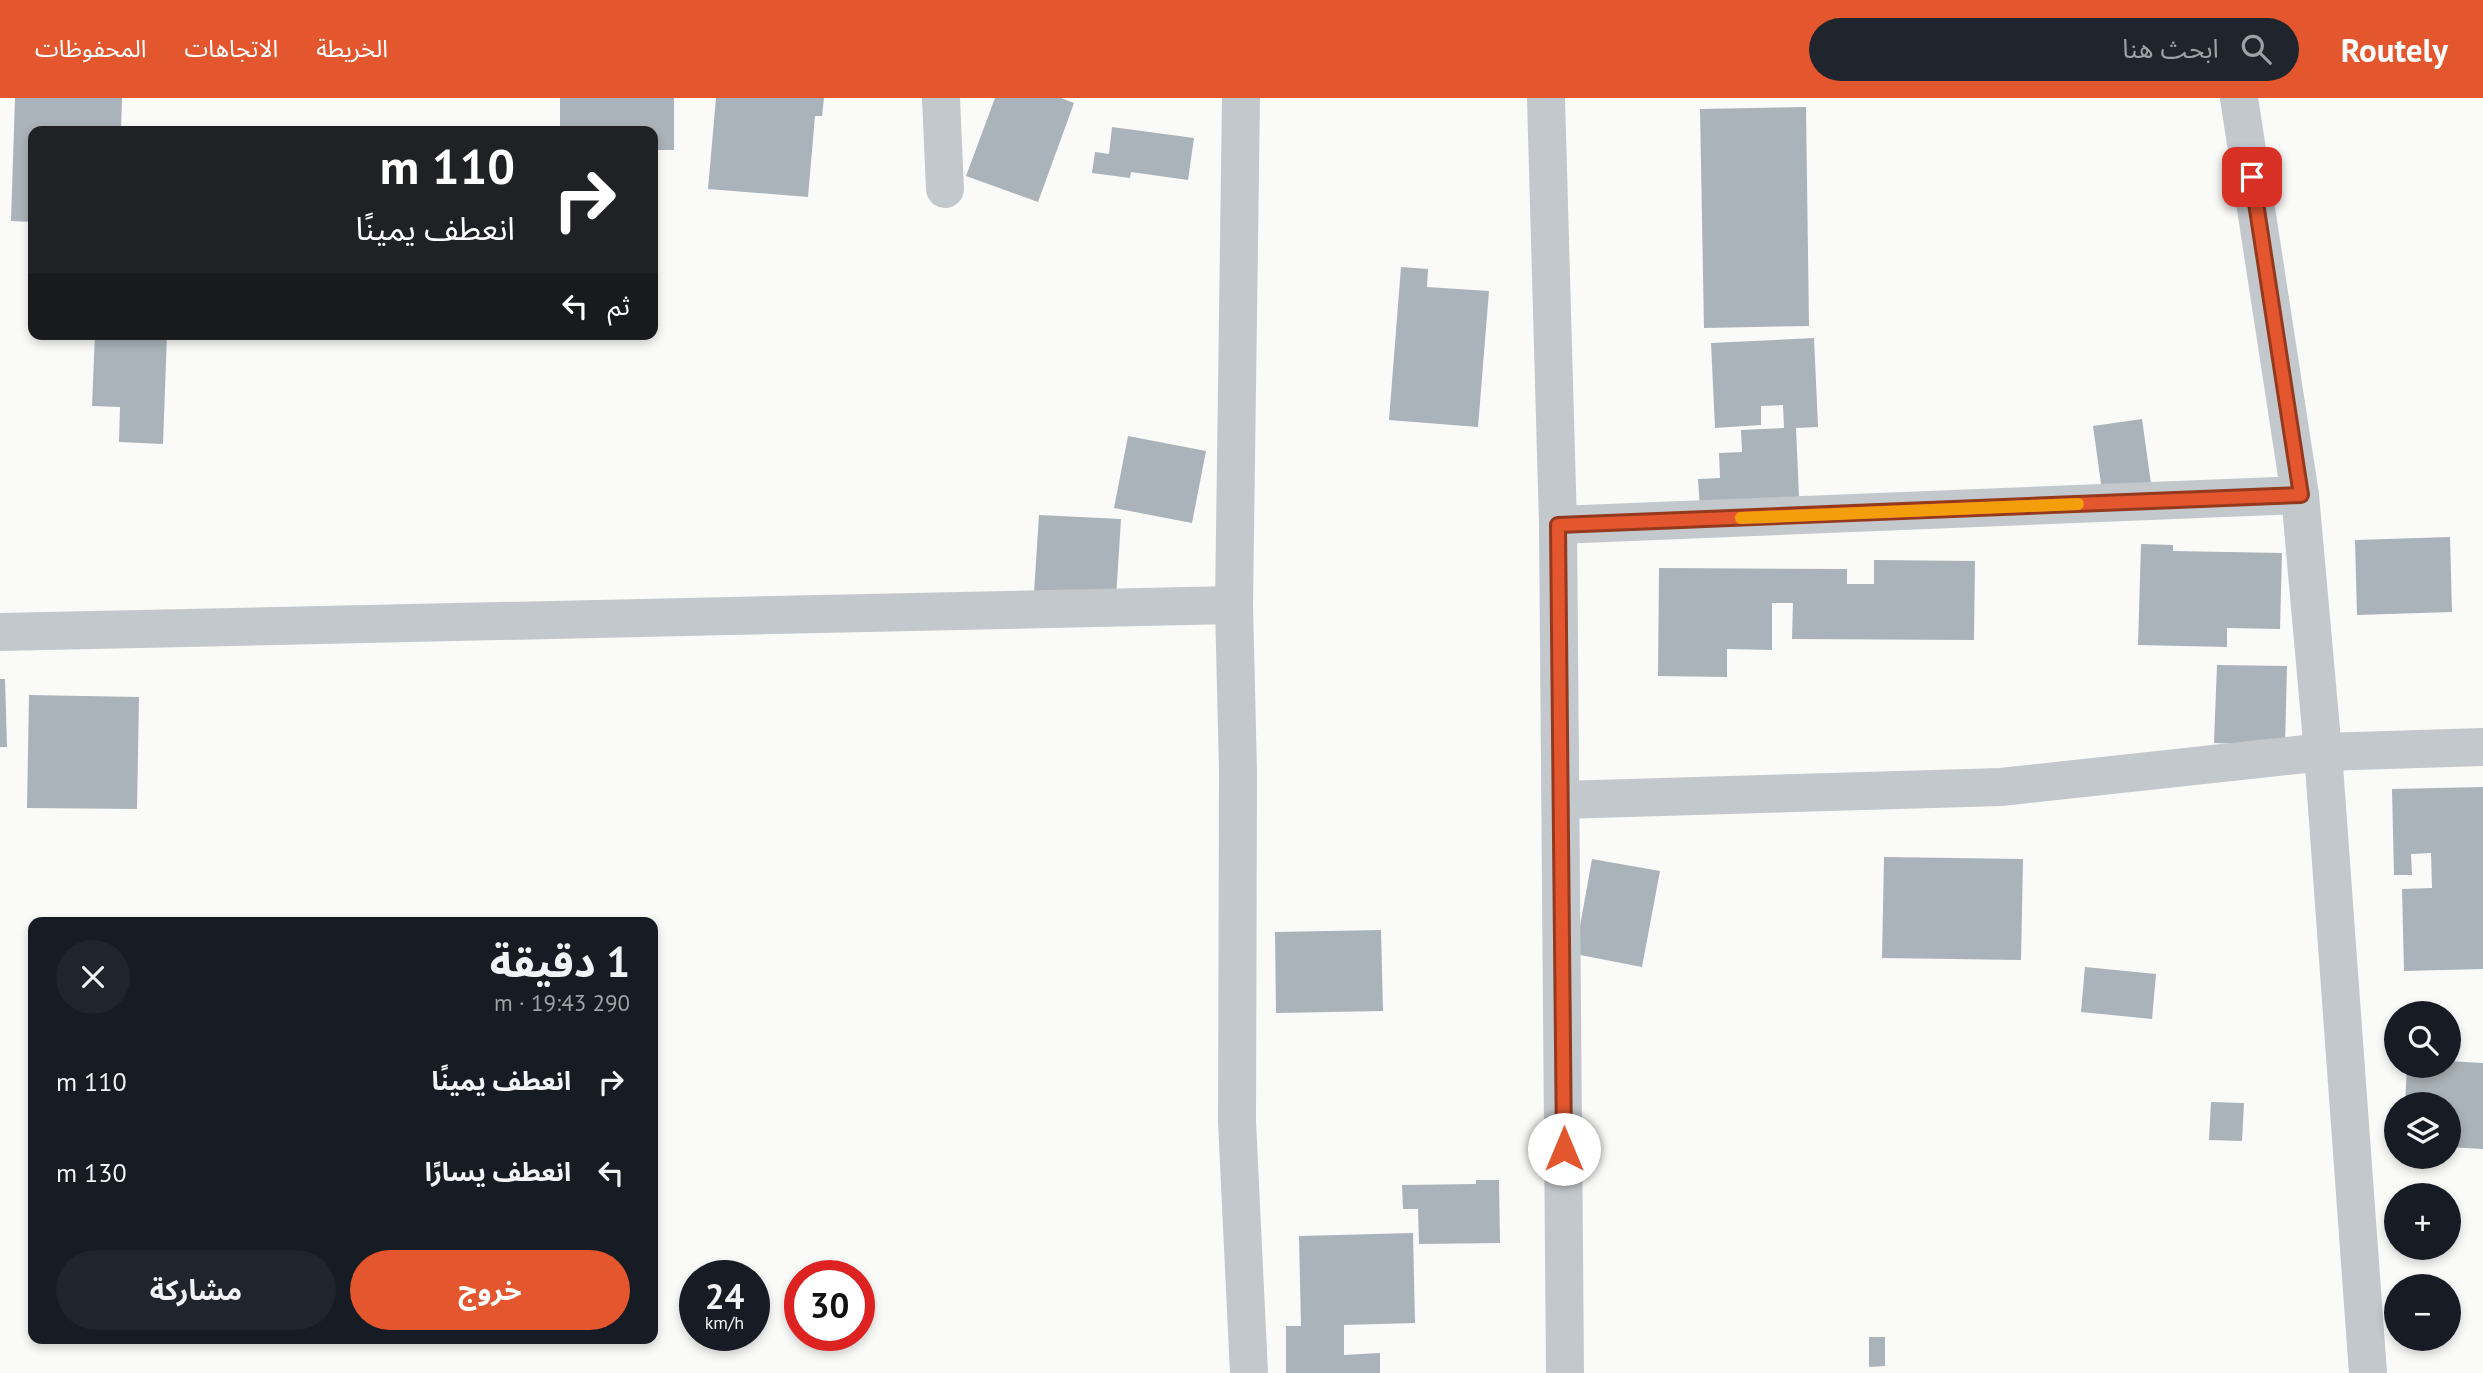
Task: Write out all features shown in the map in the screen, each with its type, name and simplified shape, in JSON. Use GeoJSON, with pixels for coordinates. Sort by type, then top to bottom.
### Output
{"type":"FeatureCollection","features":[{"type":"Feature","properties":{"kind":"street"},"geometry":{"type":"LineString","coordinates":[[941,98],[944,189]]}},
{"type":"Feature","properties":{"kind":"street"},"geometry":{"type":"LineString","coordinates":[[1241,98],[1234,605],[1238,772],[1237,1122],[1249,1373]]}},
{"type":"Feature","properties":{"kind":"street"},"geometry":{"type":"LineString","coordinates":[[1546,98],[1558,525],[1565,1373]]}},
{"type":"Feature","properties":{"kind":"street"},"geometry":{"type":"LineString","coordinates":[[2239,98],[2301,495],[2323,752],[2368,1373]]}},
{"type":"Feature","properties":{"kind":"street"},"geometry":{"type":"LineString","coordinates":[[1558,525],[2301,495]]}},
{"type":"Feature","properties":{"kind":"street"},"geometry":{"type":"LineString","coordinates":[[0,632],[1234,605]]}},
{"type":"Feature","properties":{"kind":"street"},"geometry":{"type":"LineString","coordinates":[[1561,800],[2001,787],[2323,752],[2483,747]]}},
{"type":"Feature","properties":{"kind":"building"},"geometry":{"type":"Polygon","coordinates":[[[15,98],[122,98],[121,126],[28,126],[28,222],[11,221],[15,98]]]}},
{"type":"Feature","properties":{"kind":"building"},"geometry":{"type":"Polygon","coordinates":[[[560,98],[674,98],[674,150],[658,150],[658,126],[560,126],[560,98]]]}},
{"type":"Feature","properties":{"kind":"building"},"geometry":{"type":"Polygon","coordinates":[[[716,98],[824,98],[822,116],[815,116],[808,197],[708,189],[716,98]]]}},
{"type":"Feature","properties":{"kind":"building"},"geometry":{"type":"Polygon","coordinates":[[[995,98],[1061,98],[1074,103],[1038,202],[966,176],[995,98]]]}},
{"type":"Feature","properties":{"kind":"building"},"geometry":{"type":"Polygon","coordinates":[[[1806,107],[1809,326],[1704,328],[1700,109],[1806,107]]]}},
{"type":"Feature","properties":{"kind":"building"},"geometry":{"type":"Polygon","coordinates":[[[1112,127],[1194,138],[1188,180],[1131,172],[1130,178],[1092,173],[1095,152],[1109,154],[1112,127]]]}},
{"type":"Feature","properties":{"kind":"building"},"geometry":{"type":"Polygon","coordinates":[[[1401,267],[1428,269],[1427,287],[1489,291],[1478,427],[1389,420],[1401,267]]]}},
{"type":"Feature","properties":{"kind":"building"},"geometry":{"type":"Polygon","coordinates":[[[1814,338],[1818,427],[1796,428],[1800,519],[1701,524],[1698,479],[1720,478],[1719,453],[1742,452],[1741,430],[1784,428],[1783,405],[1761,406],[1761,425],[1715,428],[1711,343],[1814,338]]]}},
{"type":"Feature","properties":{"kind":"building"},"geometry":{"type":"Polygon","coordinates":[[[95,340],[167,340],[163,444],[119,442],[120,407],[92,406],[95,340]]]}},
{"type":"Feature","properties":{"kind":"building"},"geometry":{"type":"Polygon","coordinates":[[[2142,419],[2152,491],[2103,498],[2093,426],[2142,419]]]}},
{"type":"Feature","properties":{"kind":"building"},"geometry":{"type":"Polygon","coordinates":[[[1128,436],[1206,451],[1192,523],[1114,508],[1128,436]]]}},
{"type":"Feature","properties":{"kind":"building"},"geometry":{"type":"Polygon","coordinates":[[[1039,515],[1121,519],[1116,598],[1034,593],[1039,515]]]}},
{"type":"Feature","properties":{"kind":"building"},"geometry":{"type":"Polygon","coordinates":[[[2450,537],[2452,612],[2357,615],[2355,540],[2450,537]]]}},
{"type":"Feature","properties":{"kind":"building"},"geometry":{"type":"Polygon","coordinates":[[[2141,544],[2173,545],[2173,551],[2282,553],[2280,629],[2227,628],[2227,647],[2138,645],[2141,544]]]}},
{"type":"Feature","properties":{"kind":"building"},"geometry":{"type":"Polygon","coordinates":[[[1874,560],[1975,561],[1974,640],[1792,639],[1793,603],[1772,603],[1772,650],[1727,649],[1727,677],[1658,676],[1659,568],[1847,569],[1847,584],[1874,584],[1874,560]]]}},
{"type":"Feature","properties":{"kind":"building"},"geometry":{"type":"Polygon","coordinates":[[[2217,665],[2287,666],[2285,746],[2214,743],[2217,665]]]}},
{"type":"Feature","properties":{"kind":"building"},"geometry":{"type":"Polygon","coordinates":[[[0,679],[5,679],[7,747],[0,747],[0,679]]]}},
{"type":"Feature","properties":{"kind":"building"},"geometry":{"type":"Polygon","coordinates":[[[29,695],[139,697],[137,809],[27,808],[29,695]]]}},
{"type":"Feature","properties":{"kind":"building"},"geometry":{"type":"Polygon","coordinates":[[[2483,787],[2483,969],[2404,971],[2402,889],[2432,888],[2431,853],[2411,854],[2412,875],[2394,875],[2392,789],[2483,787]]]}},
{"type":"Feature","properties":{"kind":"building"},"geometry":{"type":"Polygon","coordinates":[[[1884,857],[2023,859],[2021,960],[1882,958],[1884,857]]]}},
{"type":"Feature","properties":{"kind":"building"},"geometry":{"type":"Polygon","coordinates":[[[1592,859],[1660,871],[1642,967],[1575,954],[1592,859]]]}},
{"type":"Feature","properties":{"kind":"building"},"geometry":{"type":"Polygon","coordinates":[[[1381,930],[1383,1011],[1276,1013],[1275,932],[1381,930]]]}},
{"type":"Feature","properties":{"kind":"building"},"geometry":{"type":"Polygon","coordinates":[[[2085,967],[2156,974],[2152,1019],[2081,1012],[2085,967]]]}},
{"type":"Feature","properties":{"kind":"building"},"geometry":{"type":"Polygon","coordinates":[[[2461,1062],[2483,1063],[2483,1149],[2461,1148],[2461,1092],[2406,1092],[2406,1078],[2461,1078],[2461,1062]]]}},
{"type":"Feature","properties":{"kind":"building"},"geometry":{"type":"Polygon","coordinates":[[[2211,1102],[2244,1103],[2242,1141],[2209,1140],[2211,1102]]]}},
{"type":"Feature","properties":{"kind":"building"},"geometry":{"type":"Polygon","coordinates":[[[1476,1180],[1499,1180],[1500,1243],[1419,1244],[1418,1209],[1403,1209],[1402,1185],[1476,1184],[1476,1180]]]}},
{"type":"Feature","properties":{"kind":"building"},"geometry":{"type":"Polygon","coordinates":[[[1413,1233],[1415,1323],[1344,1325],[1344,1355],[1380,1353],[1380,1373],[1286,1373],[1286,1326],[1301,1326],[1299,1236],[1413,1233]]]}},
{"type":"Feature","properties":{"kind":"building"},"geometry":{"type":"Polygon","coordinates":[[[1869,1337],[1885,1337],[1885,1366],[1869,1367],[1869,1337]]]}},
{"type":"Feature","properties":{"kind":"slow traffic"},"geometry":{"type":"LineString","coordinates":[[1741,518],[2078,504]]}},
{"type":"Feature","properties":{"kind":"route"},"geometry":{"type":"LineString","coordinates":[[1564,1149],[1558,525],[2301,495],[2252,177]]}}]}
